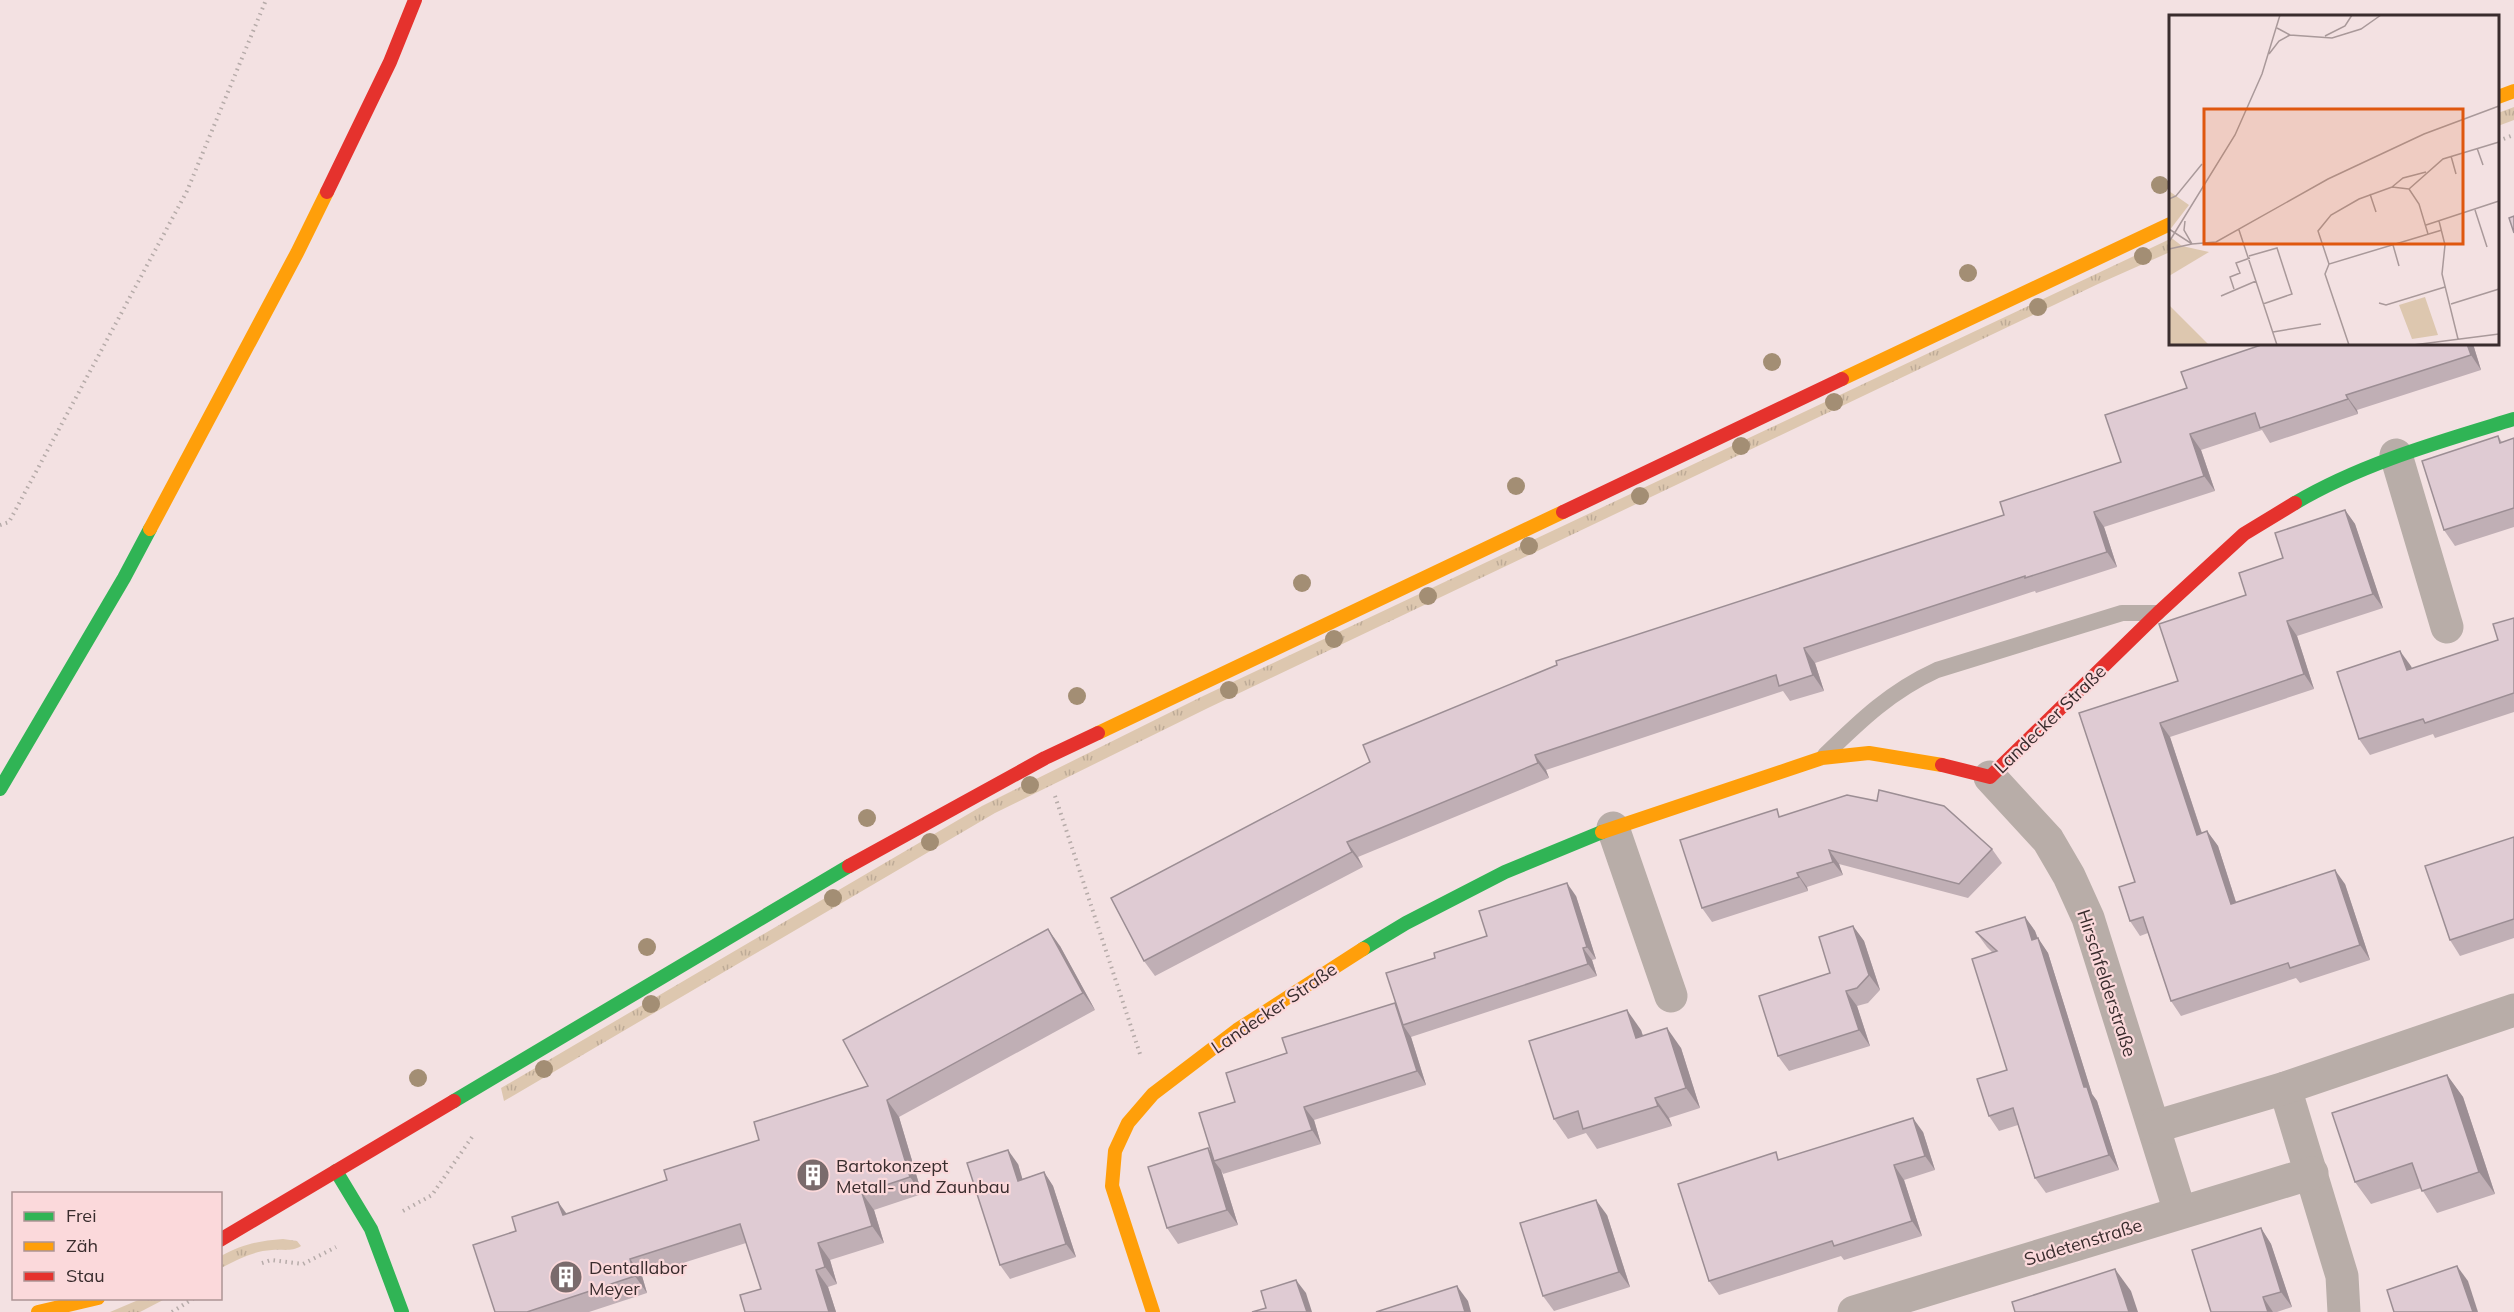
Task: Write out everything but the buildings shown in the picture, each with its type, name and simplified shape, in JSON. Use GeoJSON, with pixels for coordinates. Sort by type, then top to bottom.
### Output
{"type":"FeatureCollection","features":[{"type":"Feature","properties":{"kind":"street"},"geometry":{"type":"LineString","coordinates":[[0,789],[124,578],[297,253],[390,62],[415,0]]}},
{"type":"Feature","properties":{"kind":"street"},"geometry":{"type":"LineString","coordinates":[[2499,97],[2514,91]]}},
{"type":"Feature","properties":{"kind":"street"},"geometry":{"type":"LineString","coordinates":[[222,1239],[861,859],[1045,758],[1226,670],[2169,224]]}},
{"type":"Feature","properties":{"kind":"street","name":"Landecker Straße"},"geometry":{"type":"LineString","coordinates":[[1153,1312],[1112,1186],[1115,1151],[1128,1123],[1153,1094],[1237,1030],[1328,970],[1406,923],[1505,872],[1613,828],[1822,758],[1869,753],[1919,760],[1990,777],[2158,613],[2244,534],[2326,485],[2396,455],[2514,419]]}},
{"type":"Feature","properties":{"kind":"street"},"geometry":{"type":"LineString","coordinates":[[2396,455],[2447,627]]}},
{"type":"Feature","properties":{"kind":"street","name":"Hirschfelderstraße"},"geometry":{"type":"LineString","coordinates":[[1990,777],[2048,840],[2069,876],[2088,918],[2180,1212]]}},
{"type":"Feature","properties":{"kind":"street"},"geometry":{"type":"LineString","coordinates":[[1613,828],[1671,996]]}},
{"type":"Feature","properties":{"kind":"street"},"geometry":{"type":"LineString","coordinates":[[2154,1127],[2285,1088],[2514,1010]]}},
{"type":"Feature","properties":{"kind":"street"},"geometry":{"type":"LineString","coordinates":[[2285,1088],[2342,1276],[2344,1312]]}},
{"type":"Feature","properties":{"kind":"street"},"geometry":{"type":"LineString","coordinates":[[336,1171],[371,1228],[402,1312]]}},
{"type":"Feature","properties":{"kind":"street","name":"Sudetenstraße"},"geometry":{"type":"LineString","coordinates":[[1854,1312],[2312,1173]]}},
{"type":"Feature","properties":{"kind":"street"},"geometry":{"type":"LineString","coordinates":[[39,1312],[93,1300]]}},
{"type":"Feature","properties":{"kind":"lane"},"geometry":{"type":"LineString","coordinates":[[1822,758],[1867,714],[1908,683],[1937,670],[2122,614],[2158,613]]}},
{"type":"Feature","properties":{"kind":"path"},"geometry":{"type":"LineString","coordinates":[[0,525],[9,522],[187,190],[266,0]]}},
{"type":"Feature","properties":{"kind":"path"},"geometry":{"type":"LineString","coordinates":[[2499,141],[2514,135]]}},
{"type":"Feature","properties":{"kind":"path"},"geometry":{"type":"LineString","coordinates":[[1044,801],[1065,791]]}},
{"type":"Feature","properties":{"kind":"path"},"geometry":{"type":"LineString","coordinates":[[1055,796],[1153,1094]]}},
{"type":"Feature","properties":{"kind":"path"},"geometry":{"type":"LineString","coordinates":[[260,1264],[271,1260],[303,1264],[432,1195],[474,1134]]}},
{"type":"Feature","properties":{"kind":"path"},"geometry":{"type":"LineString","coordinates":[[172,1312],[192,1300]]}},
{"type":"Feature","properties":{"kind":"green space"},"geometry":{"type":"Polygon","coordinates":[[[2514,107],[2514,120],[2499,126],[2499,113],[2514,107]]]}},
{"type":"Feature","properties":{"kind":"green space"},"geometry":{"type":"Polygon","coordinates":[[[2169,239],[2169,252],[2098,284],[1208,708],[995,813],[504,1101],[501,1088],[982,806],[1201,697],[2169,239]]]}},
{"type":"Feature","properties":{"kind":"green space"},"geometry":{"type":"Polygon","coordinates":[[[283,1239],[297,1241],[301,1246],[291,1250],[258,1252],[222,1268],[222,1256],[251,1244],[283,1239]]]}},
{"type":"Feature","properties":{"kind":"green space"},"geometry":{"type":"Polygon","coordinates":[[[138,1300],[163,1300],[140,1312],[110,1312],[138,1300]]]}},
{"type":"Feature","properties":{"kind":"traffic: fast"},"geometry":{"type":"LineString","coordinates":[[2295,503],[2374,465],[2514,419]]}},
{"type":"Feature","properties":{"kind":"traffic: fast"},"geometry":{"type":"LineString","coordinates":[[0,789],[124,578],[150,529]]}},
{"type":"Feature","properties":{"kind":"traffic: fast"},"geometry":{"type":"LineString","coordinates":[[1363,949],[1406,923],[1505,872],[1602,832]]}},
{"type":"Feature","properties":{"kind":"traffic: fast"},"geometry":{"type":"LineString","coordinates":[[454,1101],[849,866]]}},
{"type":"Feature","properties":{"kind":"traffic: fast"},"geometry":{"type":"LineString","coordinates":[[336,1171],[371,1229],[402,1312]]}},
{"type":"Feature","properties":{"kind":"traffic: slow"},"geometry":{"type":"LineString","coordinates":[[2499,97],[2514,91]]}},
{"type":"Feature","properties":{"kind":"traffic: slow"},"geometry":{"type":"LineString","coordinates":[[150,529],[297,253],[327,192]]}},
{"type":"Feature","properties":{"kind":"traffic: slow"},"geometry":{"type":"LineString","coordinates":[[1842,379],[2169,224]]}},
{"type":"Feature","properties":{"kind":"traffic: slow"},"geometry":{"type":"LineString","coordinates":[[1098,733],[1563,512]]}},
{"type":"Feature","properties":{"kind":"traffic: slow"},"geometry":{"type":"LineString","coordinates":[[1602,832],[1822,758],[1869,753],[1942,765]]}},
{"type":"Feature","properties":{"kind":"traffic: slow"},"geometry":{"type":"LineString","coordinates":[[1153,1312],[1112,1186],[1115,1151],[1128,1123],[1153,1094],[1237,1030],[1363,949]]}},
{"type":"Feature","properties":{"kind":"traffic: slow"},"geometry":{"type":"LineString","coordinates":[[38,1312],[89,1300]]}},
{"type":"Feature","properties":{"kind":"traffic: jam"},"geometry":{"type":"LineString","coordinates":[[327,192],[390,62],[415,0]]}},
{"type":"Feature","properties":{"kind":"traffic: jam"},"geometry":{"type":"LineString","coordinates":[[1563,512],[1842,379]]}},
{"type":"Feature","properties":{"kind":"traffic: jam"},"geometry":{"type":"LineString","coordinates":[[1942,765],[1990,777],[2158,613],[2244,534],[2295,503]]}},
{"type":"Feature","properties":{"kind":"traffic: jam"},"geometry":{"type":"LineString","coordinates":[[849,866],[1045,758],[1098,733]]}},
{"type":"Feature","properties":{"kind":"traffic: jam"},"geometry":{"type":"LineString","coordinates":[[222,1239],[454,1101]]}},
{"type":"Feature","properties":{"kind":"place","name":"Bartokonzept Metall- und Zaunbau"},"geometry":{"type":"Point","coordinates":[813,1175]}},
{"type":"Feature","properties":{"kind":"place","name":"Dentallabor Meyer"},"geometry":{"type":"Point","coordinates":[566,1277]}}]}
